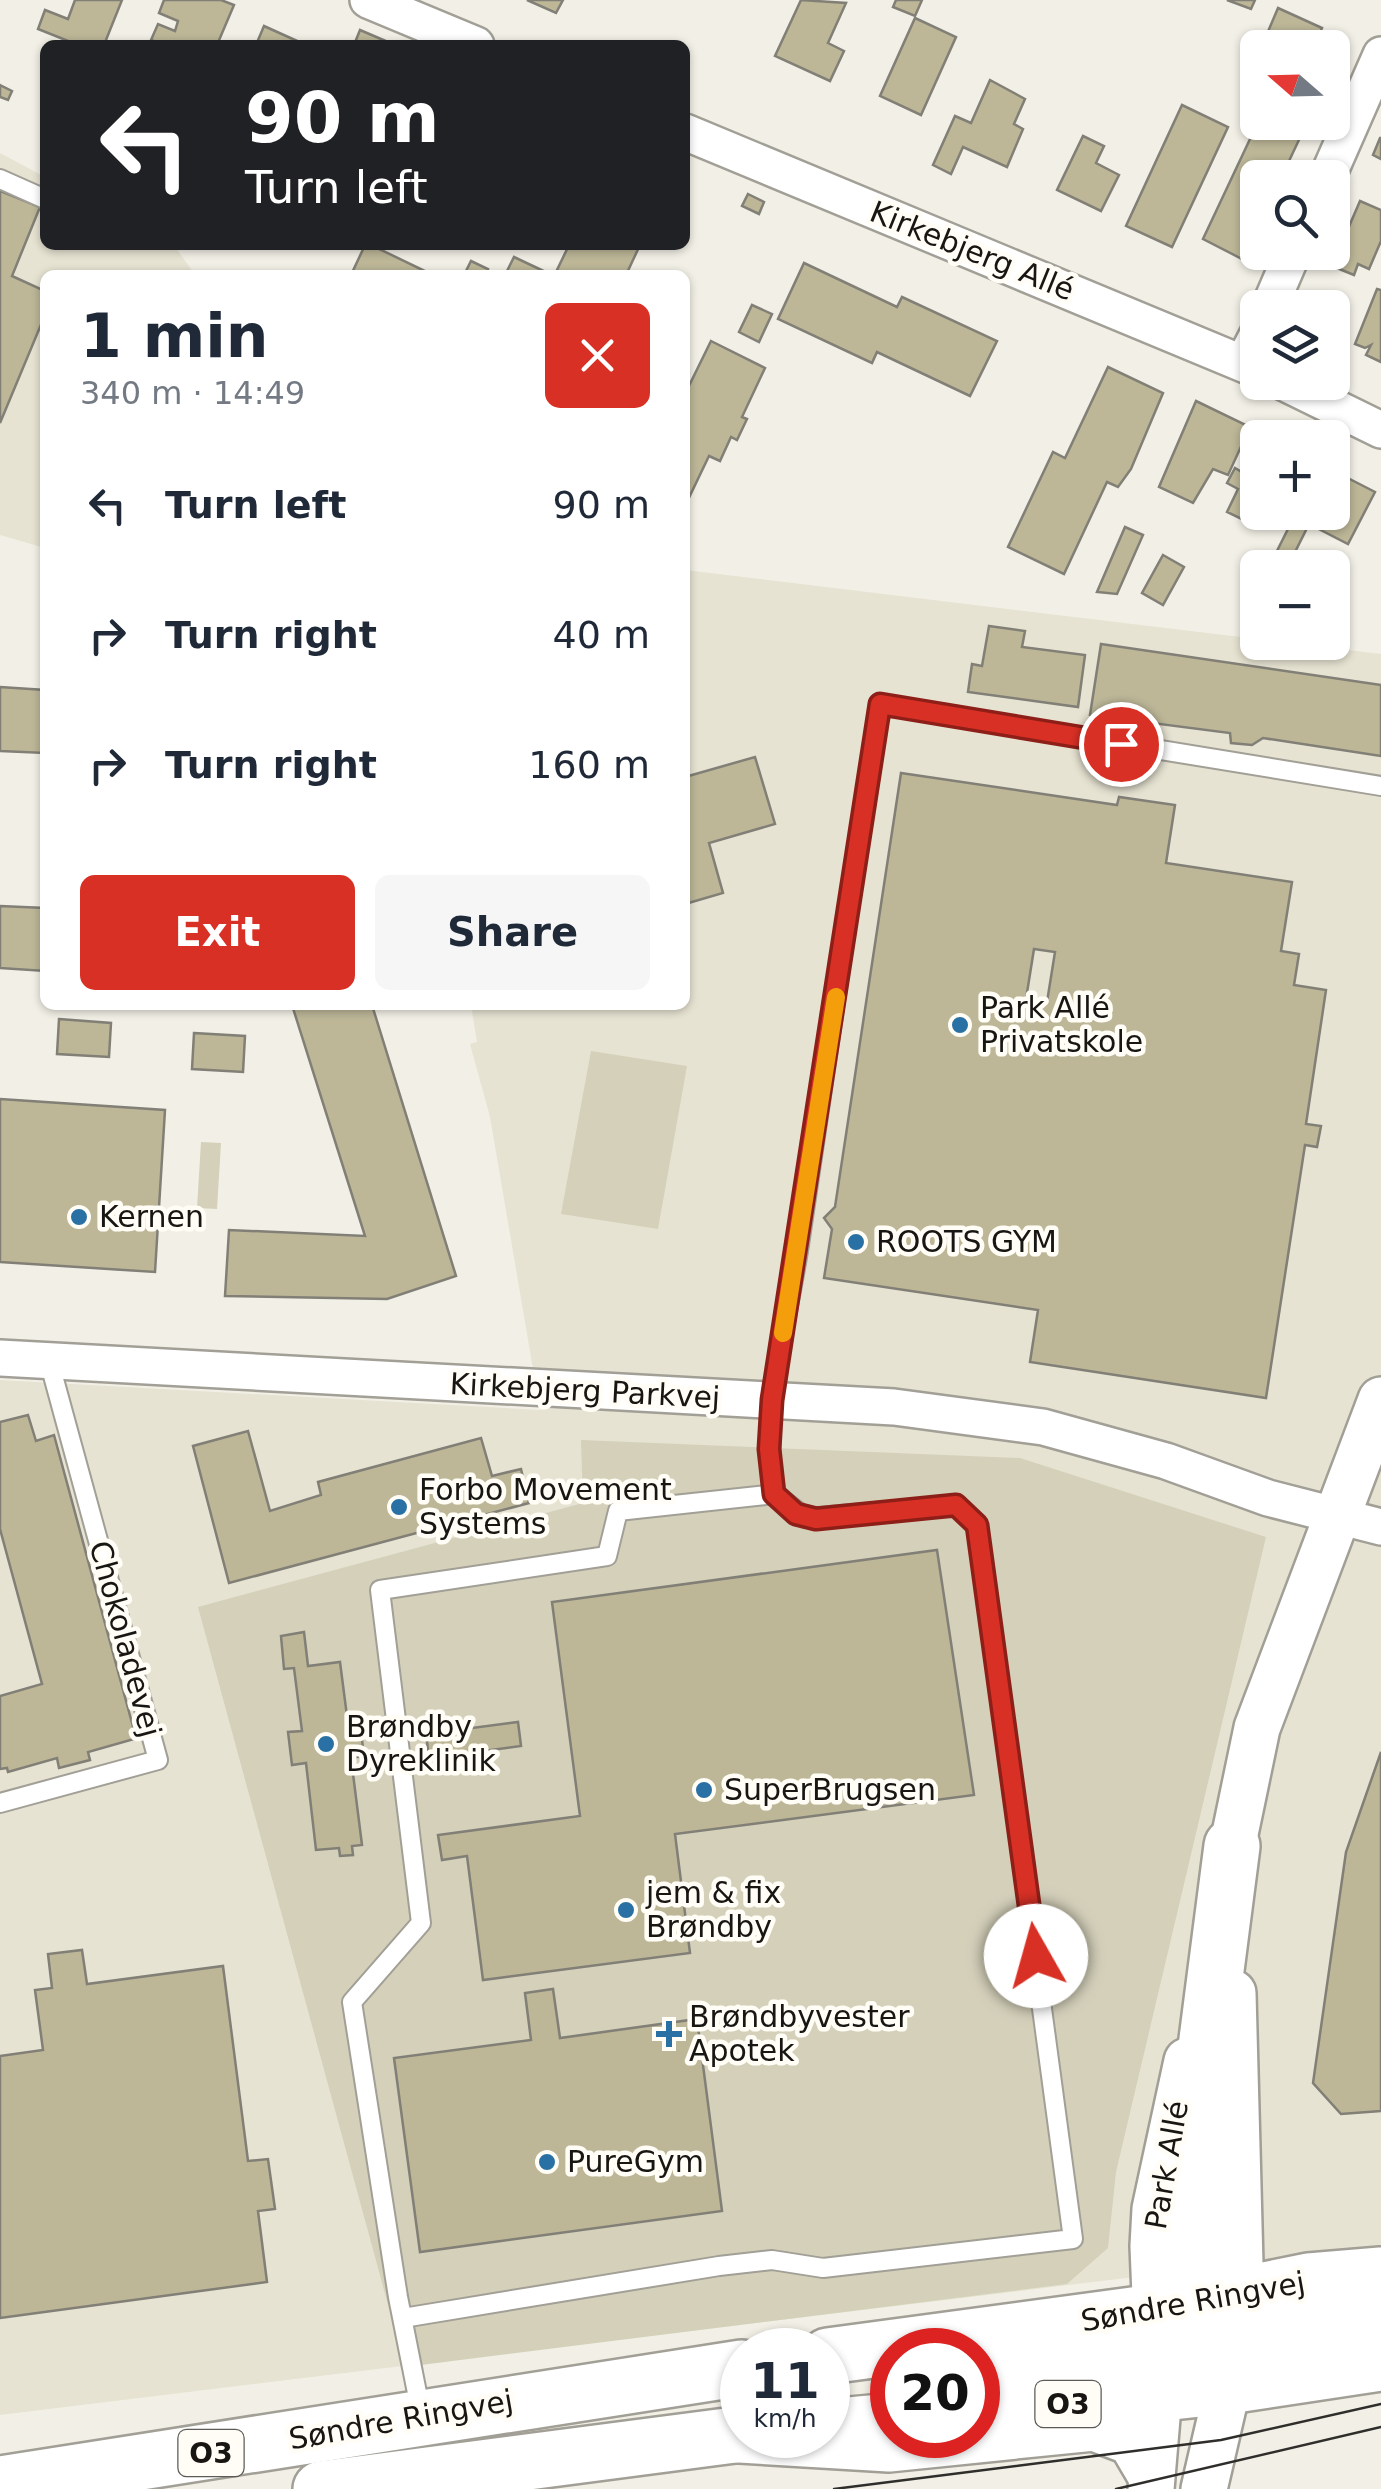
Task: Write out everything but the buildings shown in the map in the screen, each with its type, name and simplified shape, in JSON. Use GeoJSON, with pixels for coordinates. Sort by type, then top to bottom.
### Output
{"type":"FeatureCollection","features":[{"type":"Feature","properties":{"kind":"main road"},"geometry":{"type":"LineString","coordinates":[[1197,2341],[1206,2054],[1232,1846]]}},
{"type":"Feature","properties":{"kind":"main road","name":"Søndre Ringvej"},"geometry":{"type":"LineString","coordinates":[[1000,2406],[1197,2341],[1309,2281],[1381,2275]]}},
{"type":"Feature","properties":{"kind":"main road","name":"Søndre Ringvej"},"geometry":{"type":"LineString","coordinates":[[850,2355],[1197,2341],[1381,2362]]}},
{"type":"Feature","properties":{"kind":"main road","name":"Søndre Ringvej"},"geometry":{"type":"LineString","coordinates":[[0,2484],[254,2446],[422,2414],[720,2371]]}},
{"type":"Feature","properties":{"kind":"main road","name":"Søndre Ringvej"},"geometry":{"type":"LineString","coordinates":[[321,2489],[720,2435]]}},
{"type":"Feature","properties":{"kind":"street"},"geometry":{"type":"LineString","coordinates":[[368,0],[464,40]]}},
{"type":"Feature","properties":{"kind":"street"},"geometry":{"type":"LineString","coordinates":[[1335,160],[1381,55]]}},
{"type":"Feature","properties":{"kind":"street","name":"Kirkebjerg Allé"},"geometry":{"type":"LineString","coordinates":[[690,134],[1240,351]]}},
{"type":"Feature","properties":{"kind":"street"},"geometry":{"type":"LineString","coordinates":[[1320,400],[1381,430]]}},
{"type":"Feature","properties":{"kind":"street","name":"Kirkebjerg Parkvej"},"geometry":{"type":"LineString","coordinates":[[0,1358],[894,1408],[1043,1427],[1166,1461],[1268,1498],[1381,1527]]}},
{"type":"Feature","properties":{"kind":"street"},"geometry":{"type":"LineString","coordinates":[[1232,1846],[1257,1728],[1381,1400]]}},
{"type":"Feature","properties":{"kind":"street"},"geometry":{"type":"LineString","coordinates":[[1000,2375],[1197,2341],[1381,2319]]}},
{"type":"Feature","properties":{"kind":"street"},"geometry":{"type":"LineString","coordinates":[[1151,2482],[1197,2341]]}},
{"type":"Feature","properties":{"kind":"street"},"geometry":{"type":"LineString","coordinates":[[1197,2341],[1204,2489]]}},
{"type":"Feature","properties":{"kind":"street"},"geometry":{"type":"LineString","coordinates":[[850,2445],[889,2448],[1094,2428],[1131,2442],[1151,2482]]}},
{"type":"Feature","properties":{"kind":"lane"},"geometry":{"type":"LineString","coordinates":[[0,180],[40,197]]}},
{"type":"Feature","properties":{"kind":"lane"},"geometry":{"type":"LineString","coordinates":[[774,1494],[769,1449],[772,1400],[880,704],[1381,786]]}},
{"type":"Feature","properties":{"kind":"lane","name":"Chokoladevej"},"geometry":{"type":"LineString","coordinates":[[0,1803],[158,1760],[49,1361]]}},
{"type":"Feature","properties":{"kind":"lane"},"geometry":{"type":"LineString","coordinates":[[403,2318],[719,2266],[772,2260],[823,2268],[1073,2239],[977,1525],[956,1505],[806,1518],[774,1494],[618,1511],[607,1556],[380,1590],[420,1923],[352,2002],[403,2318],[422,2414]]}},
{"type":"Feature","properties":{"kind":"shaded area"},"geometry":{"type":"Polygon","coordinates":[[[0,153],[40,174],[40,250],[178,250],[192,270],[40,270],[40,547],[0,535],[0,153]]]}},
{"type":"Feature","properties":{"kind":"shaded area"},"geometry":{"type":"Polygon","coordinates":[[[690,571],[1240,637],[1240,660],[1350,660],[1350,650],[1381,654],[1381,2247],[0,2415],[0,1380],[540,1410],[490,1117],[470,1044],[477,1042],[472,1010],[690,1010],[690,571]]]}},
{"type":"Feature","properties":{"kind":"shaded area"},"geometry":{"type":"Polygon","coordinates":[[[591,1051],[687,1066],[658,1229],[561,1214],[591,1051]]]}},
{"type":"Feature","properties":{"kind":"shaded area"},"geometry":{"type":"Polygon","coordinates":[[[201,1142],[221,1143],[217,1209],[197,1208],[201,1142]]]}},
{"type":"Feature","properties":{"kind":"shaded area"},"geometry":{"type":"Polygon","coordinates":[[[581,1440],[1020,1458],[1266,1537],[1116,2172],[1108,2248],[1067,2284],[405,2367],[198,1607],[583,1503],[581,1440]]]}},
{"type":"Feature","properties":{"kind":"tram line"},"geometry":{"type":"LineString","coordinates":[[834,2489],[1221,2440],[1381,2404]]}},
{"type":"Feature","properties":{"kind":"tram line"},"geometry":{"type":"LineString","coordinates":[[1116,2489],[1381,2427]]}},
{"type":"Feature","properties":{"kind":"slow traffic"},"geometry":{"type":"LineString","coordinates":[[783,1333],[836,997]]}},
{"type":"Feature","properties":{"kind":"place","name":"Park Allé Privatskole"},"geometry":{"type":"Point","coordinates":[960,1025]}},
{"type":"Feature","properties":{"kind":"place","name":"Kernen"},"geometry":{"type":"Point","coordinates":[79,1217]}},
{"type":"Feature","properties":{"kind":"place","name":"ROOTS GYM"},"geometry":{"type":"Point","coordinates":[856,1242]}},
{"type":"Feature","properties":{"kind":"place","name":"Forbo Movement Systems"},"geometry":{"type":"Point","coordinates":[399,1507]}},
{"type":"Feature","properties":{"kind":"place","name":"Brøndby Dyreklinik"},"geometry":{"type":"Point","coordinates":[326,1744]}},
{"type":"Feature","properties":{"kind":"place","name":"SuperBrugsen"},"geometry":{"type":"Point","coordinates":[704,1790]}},
{"type":"Feature","properties":{"kind":"place","name":"jem & fix Brøndby"},"geometry":{"type":"Point","coordinates":[626,1910]}},
{"type":"Feature","properties":{"kind":"place","name":"Brøndbyvester Apotek"},"geometry":{"type":"Point","coordinates":[669,2034]}},
{"type":"Feature","properties":{"kind":"place","name":"PureGym"},"geometry":{"type":"Point","coordinates":[547,2162]}},
{"type":"Feature","properties":{"kind":"route"},"geometry":{"type":"LineString","coordinates":[[1036,1956],[977,1525],[956,1505],[816,1519],[796,1514],[774,1494],[769,1449],[772,1400],[795,1274],[880,704],[1121,744]]}}]}
